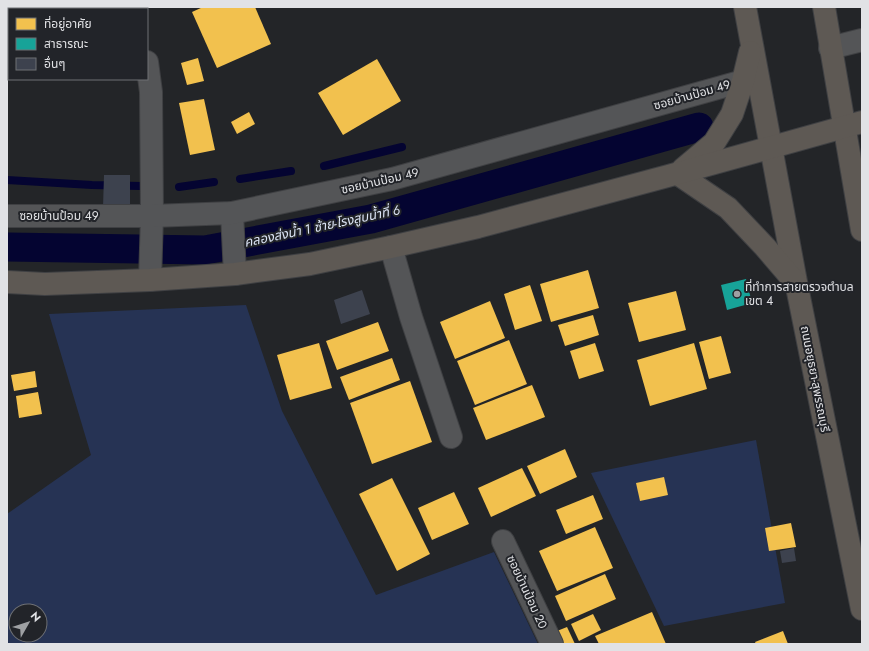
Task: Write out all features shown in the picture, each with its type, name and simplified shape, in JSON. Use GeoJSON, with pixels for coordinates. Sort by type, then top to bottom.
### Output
{"type":"FeatureCollection","features":[{"type":"Feature","properties":{"kind":"main road","name":"ถนนอยุธยา-สุพรรณบุรี"},"geometry":{"type":"LineString","coordinates":[[745,7],[796,282],[862,609]]}},
{"type":"Feature","properties":{"kind":"main road"},"geometry":{"type":"LineString","coordinates":[[824,7],[830,48],[853,125],[862,230]]}},
{"type":"Feature","properties":{"kind":"main road"},"geometry":{"type":"LineString","coordinates":[[678,174],[714,143],[732,114],[743,81],[752,45]]}},
{"type":"Feature","properties":{"kind":"main road"},"geometry":{"type":"LineString","coordinates":[[7,282],[45,284],[150,280],[235,264],[310,264],[391,247],[478,226],[678,174],[853,125]]}},
{"type":"Feature","properties":{"kind":"main road"},"geometry":{"type":"LineString","coordinates":[[678,174],[728,208],[796,282]]}},
{"type":"Feature","properties":{"kind":"street"},"geometry":{"type":"LineString","coordinates":[[830,48],[862,40]]}},
{"type":"Feature","properties":{"kind":"street"},"geometry":{"type":"LineString","coordinates":[[148,70],[151,92],[152,221],[150,280]]}},
{"type":"Feature","properties":{"kind":"street","name":"ซอยบ้านป้อม 49"},"geometry":{"type":"LineString","coordinates":[[7,216],[152,221],[232,220],[392,179],[743,81]]}},
{"type":"Feature","properties":{"kind":"street"},"geometry":{"type":"LineString","coordinates":[[232,220],[235,264]]}},
{"type":"Feature","properties":{"kind":"street"},"geometry":{"type":"LineString","coordinates":[[391,247],[411,317],[451,437]]}},
{"type":"Feature","properties":{"kind":"street","name":"ซอยบ้านป้อม 20"},"geometry":{"type":"LineString","coordinates":[[503,541],[552,644]]}},
{"type":"Feature","properties":{"kind":"shaded area"},"geometry":{"type":"Polygon","coordinates":[[[246,305],[282,411],[376,595],[494,552],[538,644],[7,644],[7,514],[91,455],[49,314],[246,305]]]}},
{"type":"Feature","properties":{"kind":"shaded area"},"geometry":{"type":"Polygon","coordinates":[[[756,440],[785,603],[664,626],[591,473],[756,440]]]}},
{"type":"Feature","properties":{"kind":"building: ที่อยู่อาศัย"},"geometry":{"type":"Polygon","coordinates":[[[120,7],[120,8],[38,8],[120,7]]]}},
{"type":"Feature","properties":{"kind":"building: ที่อยู่อาศัย"},"geometry":{"type":"Polygon","coordinates":[[[203,7],[255,7],[271,44],[217,68],[192,12],[203,7]]]}},
{"type":"Feature","properties":{"kind":"building: ที่อยู่อาศัย"},"geometry":{"type":"Polygon","coordinates":[[[198,58],[204,81],[187,85],[181,63],[198,58]]]}},
{"type":"Feature","properties":{"kind":"building: ที่อยู่อาศัย"},"geometry":{"type":"Polygon","coordinates":[[[377,59],[401,101],[343,135],[318,93],[377,59]]]}},
{"type":"Feature","properties":{"kind":"building: ที่อยู่อาศัย"},"geometry":{"type":"Polygon","coordinates":[[[204,99],[215,150],[190,155],[179,103],[204,99]]]}},
{"type":"Feature","properties":{"kind":"building: ที่อยู่อาศัย"},"geometry":{"type":"Polygon","coordinates":[[[249,112],[255,124],[237,134],[231,122],[249,112]]]}},
{"type":"Feature","properties":{"kind":"building: ที่อยู่อาศัย"},"geometry":{"type":"Polygon","coordinates":[[[588,270],[599,308],[551,322],[540,284],[588,270]]]}},
{"type":"Feature","properties":{"kind":"building: ที่อยู่อาศัย"},"geometry":{"type":"Polygon","coordinates":[[[530,285],[542,321],[515,330],[504,294],[530,285]]]}},
{"type":"Feature","properties":{"kind":"building: ที่อยู่อาศัย"},"geometry":{"type":"Polygon","coordinates":[[[676,291],[686,330],[639,342],[628,303],[676,291]]]}},
{"type":"Feature","properties":{"kind":"building: ที่อยู่อาศัย"},"geometry":{"type":"Polygon","coordinates":[[[490,301],[505,338],[455,359],[440,322],[490,301]]]}},
{"type":"Feature","properties":{"kind":"building: ที่อยู่อาศัย"},"geometry":{"type":"Polygon","coordinates":[[[593,315],[599,335],[565,346],[558,325],[593,315]]]}},
{"type":"Feature","properties":{"kind":"building: ที่อยู่อาศัย"},"geometry":{"type":"Polygon","coordinates":[[[378,322],[389,351],[337,370],[326,341],[378,322]]]}},
{"type":"Feature","properties":{"kind":"building: ที่อยู่อาศัย"},"geometry":{"type":"Polygon","coordinates":[[[721,336],[731,373],[709,379],[699,342],[721,336]]]}},
{"type":"Feature","properties":{"kind":"building: ที่อยู่อาศัย"},"geometry":{"type":"Polygon","coordinates":[[[509,340],[527,384],[475,405],[457,361],[509,340]]]}},
{"type":"Feature","properties":{"kind":"building: ที่อยู่อาศัย"},"geometry":{"type":"Polygon","coordinates":[[[319,343],[332,388],[290,400],[277,355],[319,343]]]}},
{"type":"Feature","properties":{"kind":"building: ที่อยู่อาศัย"},"geometry":{"type":"Polygon","coordinates":[[[595,343],[604,371],[579,379],[570,351],[595,343]]]}},
{"type":"Feature","properties":{"kind":"building: ที่อยู่อาศัย"},"geometry":{"type":"Polygon","coordinates":[[[694,343],[707,389],[650,406],[637,360],[694,343]]]}},
{"type":"Feature","properties":{"kind":"building: ที่อยู่อาศัย"},"geometry":{"type":"Polygon","coordinates":[[[392,358],[400,380],[349,400],[340,377],[392,358]]]}},
{"type":"Feature","properties":{"kind":"building: ที่อยู่อาศัย"},"geometry":{"type":"Polygon","coordinates":[[[35,371],[37,387],[14,391],[11,375],[35,371]]]}},
{"type":"Feature","properties":{"kind":"building: ที่อยู่อาศัย"},"geometry":{"type":"Polygon","coordinates":[[[410,381],[432,442],[372,464],[350,403],[410,381]]]}},
{"type":"Feature","properties":{"kind":"building: ที่อยู่อาศัย"},"geometry":{"type":"Polygon","coordinates":[[[532,385],[545,417],[486,440],[473,408],[532,385]]]}},
{"type":"Feature","properties":{"kind":"building: ที่อยู่อาศัย"},"geometry":{"type":"Polygon","coordinates":[[[38,392],[42,414],[19,418],[16,396],[38,392]]]}},
{"type":"Feature","properties":{"kind":"building: ที่อยู่อาศัย"},"geometry":{"type":"Polygon","coordinates":[[[565,449],[577,477],[540,494],[527,466],[565,449]]]}},
{"type":"Feature","properties":{"kind":"building: ที่อยู่อาศัย"},"geometry":{"type":"Polygon","coordinates":[[[522,468],[536,496],[491,517],[478,488],[522,468]]]}},
{"type":"Feature","properties":{"kind":"building: ที่อยู่อาศัย"},"geometry":{"type":"Polygon","coordinates":[[[664,477],[668,495],[640,501],[636,483],[664,477]]]}},
{"type":"Feature","properties":{"kind":"building: ที่อยู่อาศัย"},"geometry":{"type":"Polygon","coordinates":[[[392,478],[430,554],[397,571],[359,494],[392,478]]]}},
{"type":"Feature","properties":{"kind":"building: ที่อยู่อาศัย"},"geometry":{"type":"Polygon","coordinates":[[[454,492],[469,524],[432,540],[418,508],[454,492]]]}},
{"type":"Feature","properties":{"kind":"building: ที่อยู่อาศัย"},"geometry":{"type":"Polygon","coordinates":[[[593,495],[603,519],[566,534],[556,510],[593,495]]]}},
{"type":"Feature","properties":{"kind":"building: ที่อยู่อาศัย"},"geometry":{"type":"Polygon","coordinates":[[[791,523],[796,547],[769,551],[765,528],[791,523]]]}},
{"type":"Feature","properties":{"kind":"building: ที่อยู่อาศัย"},"geometry":{"type":"Polygon","coordinates":[[[595,527],[613,568],[557,591],[539,551],[595,527]]]}},
{"type":"Feature","properties":{"kind":"building: ที่อยู่อาศัย"},"geometry":{"type":"Polygon","coordinates":[[[605,574],[616,599],[566,621],[555,596],[605,574]]]}},
{"type":"Feature","properties":{"kind":"building: ที่อยู่อาศัย"},"geometry":{"type":"Polygon","coordinates":[[[652,612],[666,644],[599,644],[595,636],[652,612]]]}},
{"type":"Feature","properties":{"kind":"building: ที่อยู่อาศัย"},"geometry":{"type":"Polygon","coordinates":[[[593,614],[601,630],[579,641],[571,624],[593,614]]]}},
{"type":"Feature","properties":{"kind":"building: ที่อยู่อาศัย"},"geometry":{"type":"Polygon","coordinates":[[[567,627],[575,644],[557,644],[552,633],[567,627]]]}},
{"type":"Feature","properties":{"kind":"building: ที่อยู่อาศัย"},"geometry":{"type":"Polygon","coordinates":[[[783,631],[788,644],[756,644],[755,642],[783,631]]]}},
{"type":"Feature","properties":{"kind":"building: สาธารณะ","name":"ที่ทำการสายตรวจตำบล เขต 4"},"geometry":{"type":"Polygon","coordinates":[[[746,279],[752,303],[727,310],[721,285],[746,279]]]}},
{"type":"Feature","properties":{"kind":"building: อื่นๆ"},"geometry":{"type":"Polygon","coordinates":[[[104,175],[130,175],[130,207],[103,207],[104,175]]]}},
{"type":"Feature","properties":{"kind":"building: อื่นๆ"},"geometry":{"type":"Polygon","coordinates":[[[362,290],[370,314],[341,324],[334,300],[362,290]]]}},
{"type":"Feature","properties":{"kind":"building: อื่นๆ"},"geometry":{"type":"Polygon","coordinates":[[[794,548],[796,561],[782,563],[780,551],[794,548]]]}},
{"type":"Feature","properties":{"kind":"waterway","name":"คลองส่งน้ำ 1 ซ้าย-โรงสูบน้ำที่ 6"},"geometry":{"type":"LineString","coordinates":[[7,247],[205,250],[371,219],[699,127]]}},
{"type":"Feature","properties":{"kind":"waterway"},"geometry":{"type":"LineString","coordinates":[[324,166],[402,147]]}},
{"type":"Feature","properties":{"kind":"waterway"},"geometry":{"type":"LineString","coordinates":[[240,179],[291,171]]}},
{"type":"Feature","properties":{"kind":"waterway"},"geometry":{"type":"LineString","coordinates":[[7,180],[141,186]]}},
{"type":"Feature","properties":{"kind":"waterway"},"geometry":{"type":"LineString","coordinates":[[179,187],[214,182]]}},
{"type":"Feature","properties":{"kind":"place","name":"ที่ทำการสายตรวจตำบล เขต 4"},"geometry":{"type":"Point","coordinates":[737,294]}}]}
